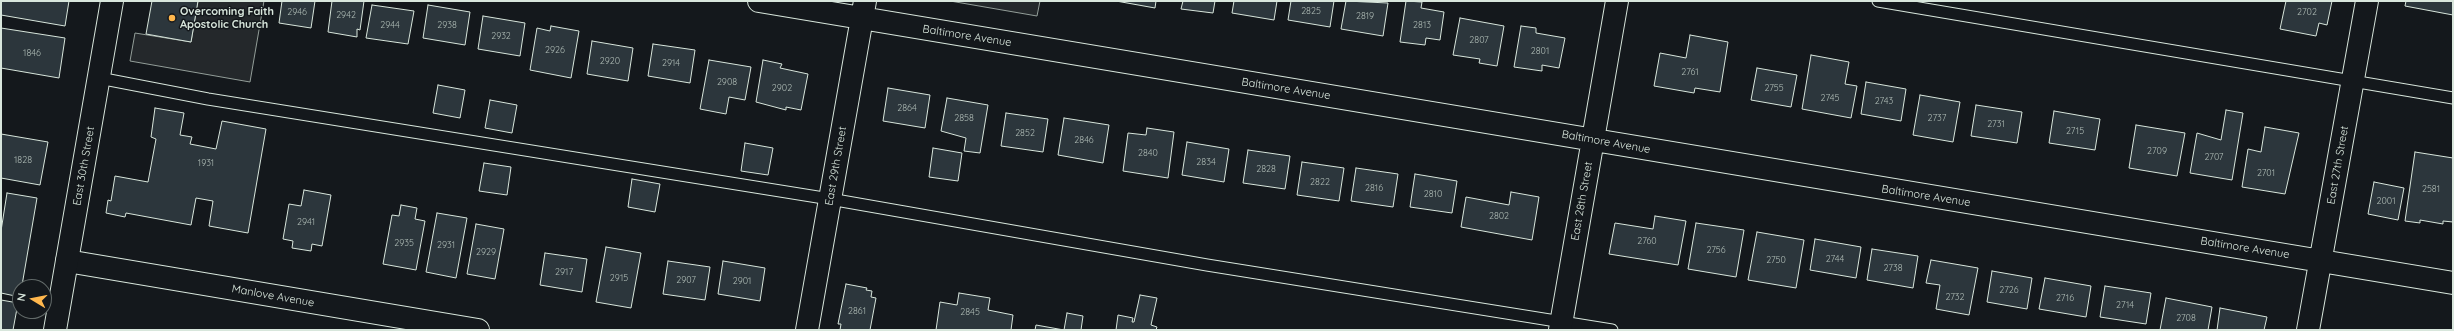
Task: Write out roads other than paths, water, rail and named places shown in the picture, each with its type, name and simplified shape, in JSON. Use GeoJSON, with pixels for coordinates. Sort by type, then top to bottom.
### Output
{"type":"FeatureCollection","features":[{"type":"Feature","properties":{"kind":"street","name":"East 30th Street"},"geometry":{"type":"LineString","coordinates":[[55,330],[112,1]]}},
{"type":"Feature","properties":{"kind":"street","name":"Baltimore Avenue"},"geometry":{"type":"LineString","coordinates":[[759,1],[864,10],[1593,140],[2453,283]]}},
{"type":"Feature","properties":{"kind":"street","name":"East 28th Street"},"geometry":{"type":"LineString","coordinates":[[1560,326],[1617,1]]}},
{"type":"Feature","properties":{"kind":"street","name":"East 27th Street"},"geometry":{"type":"LineString","coordinates":[[2308,330],[2367,1]]}},
{"type":"Feature","properties":{"kind":"street","name":"East 29th Street"},"geometry":{"type":"LineString","coordinates":[[807,330],[864,10]]}},
{"type":"Feature","properties":{"kind":"street","name":"Manlove Avenue"},"geometry":{"type":"LineString","coordinates":[[67,261],[478,330]]}},
{"type":"Feature","properties":{"kind":"lane"},"geometry":{"type":"LineString","coordinates":[[1878,1],[2453,98]]}},
{"type":"Feature","properties":{"kind":"lane"},"geometry":{"type":"LineString","coordinates":[[99,78],[208,99],[830,199],[1560,326],[1612,330]]}},
{"type":"Feature","properties":{"kind":"place","name":"Overcoming Faith Apostolic Church"},"geometry":{"type":"Point","coordinates":[172,18]}}]}
